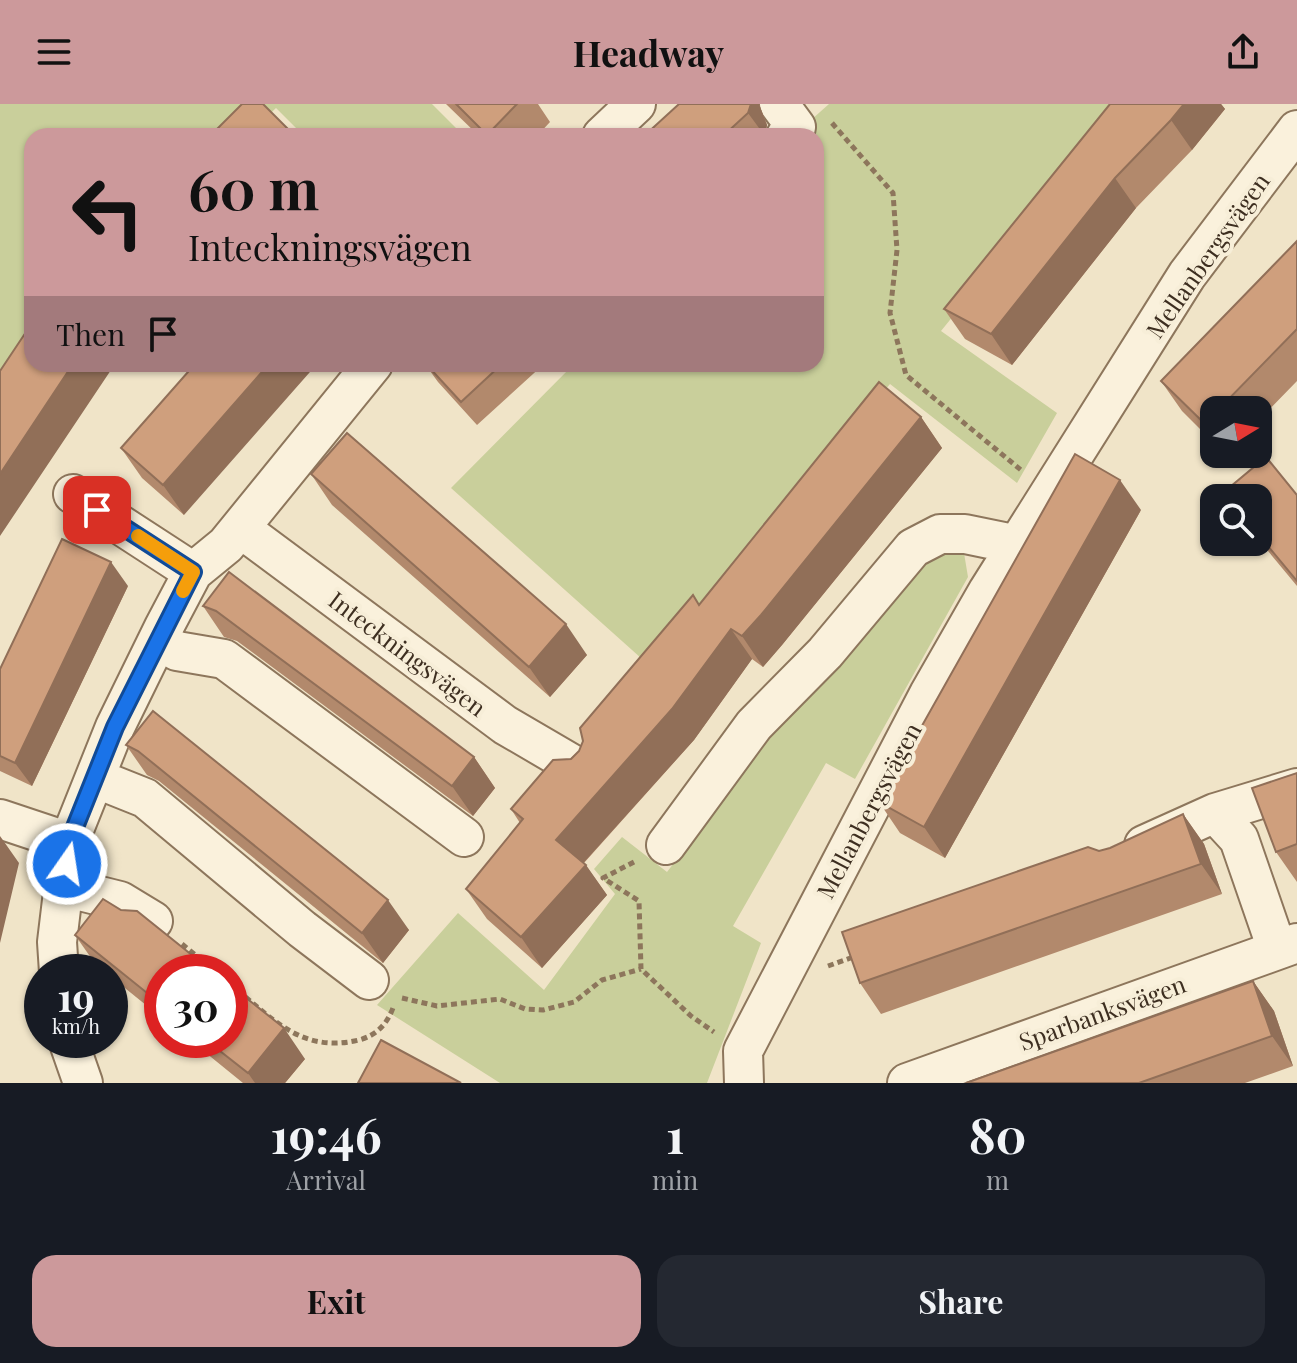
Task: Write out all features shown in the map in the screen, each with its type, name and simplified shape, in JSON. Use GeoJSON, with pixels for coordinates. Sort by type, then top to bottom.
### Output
{"type":"FeatureCollection","features":[{"type":"Feature","properties":{"kind":"street"},"geometry":{"type":"LineString","coordinates":[[779,104],[795,128]]}},
{"type":"Feature","properties":{"kind":"street","name":"Mellanbergsvägen"},"geometry":{"type":"LineString","coordinates":[[744,1067],[791,957],[929,694],[1049,493],[1187,275],[1297,130]]}},
{"type":"Feature","properties":{"kind":"street"},"geometry":{"type":"LineString","coordinates":[[58,954],[69,842],[115,727],[193,572],[226,545],[367,372]]}},
{"type":"Feature","properties":{"kind":"street"},"geometry":{"type":"LineString","coordinates":[[73,494],[193,572]]}},
{"type":"Feature","properties":{"kind":"street","name":"Inteckningsvägen"},"geometry":{"type":"LineString","coordinates":[[240,528],[505,725],[582,770]]}},
{"type":"Feature","properties":{"kind":"street"},"geometry":{"type":"LineString","coordinates":[[666,845],[754,725],[825,653],[913,548],[940,534],[965,534],[1018,545]]}},
{"type":"Feature","properties":{"kind":"street"},"geometry":{"type":"LineString","coordinates":[[158,640],[177,651],[224,659],[464,837]]}},
{"type":"Feature","properties":{"kind":"street"},"geometry":{"type":"LineString","coordinates":[[95,778],[145,798],[302,929],[369,980]]}},
{"type":"Feature","properties":{"kind":"street"},"geometry":{"type":"LineString","coordinates":[[1121,859],[1159,836],[1215,813],[1297,788]]}},
{"type":"Feature","properties":{"kind":"street"},"geometry":{"type":"LineString","coordinates":[[1215,813],[1239,839],[1287,946]]}},
{"type":"Feature","properties":{"kind":"street"},"geometry":{"type":"LineString","coordinates":[[0,819],[69,842]]}},
{"type":"Feature","properties":{"kind":"street"},"geometry":{"type":"LineString","coordinates":[[64,887],[120,901],[153,921]]}},
{"type":"Feature","properties":{"kind":"street","name":"Sparbanksvägen"},"geometry":{"type":"LineString","coordinates":[[907,1083],[1287,946]]}},
{"type":"Feature","properties":{"kind":"street"},"geometry":{"type":"LineString","coordinates":[[74,1058],[83,1083]]}},
{"type":"Feature","properties":{"kind":"path"},"geometry":{"type":"LineString","coordinates":[[825,115],[893,193],[897,250],[890,313],[906,375],[1049,493]]}},
{"type":"Feature","properties":{"kind":"path"},"geometry":{"type":"LineString","coordinates":[[666,845],[603,878],[639,901],[641,969],[744,1067]]}},
{"type":"Feature","properties":{"kind":"path"},"geometry":{"type":"LineString","coordinates":[[153,921],[194,954]]}},
{"type":"Feature","properties":{"kind":"path"},"geometry":{"type":"LineString","coordinates":[[791,957],[816,971],[859,955]]}},
{"type":"Feature","properties":{"kind":"path"},"geometry":{"type":"LineString","coordinates":[[248,999],[287,1031],[318,1044],[343,1043],[367,1038],[387,1024],[393,1006],[405,996],[437,1006],[500,999],[525,1009],[543,1010],[574,1002],[602,980],[641,969]]}},
{"type":"Feature","properties":{"kind":"green space"},"geometry":{"type":"Polygon","coordinates":[[[0,104],[432,104],[456,128],[296,128],[276,108],[255,128],[24,128],[24,366],[0,400],[0,104]]]}},
{"type":"Feature","properties":{"kind":"green space"},"geometry":{"type":"Polygon","coordinates":[[[829,104],[1125,104],[941,331],[1057,413],[1017,483],[890,384],[651,667],[451,488],[566,372],[824,372],[824,128],[802,128],[829,104]]]}},
{"type":"Feature","properties":{"kind":"green space"},"geometry":{"type":"Polygon","coordinates":[[[963,547],[968,577],[855,779],[826,763],[733,926],[761,943],[707,1083],[500,1083],[377,1005],[458,913],[544,990],[615,894],[594,869],[622,837],[667,872],[911,554],[963,547]]]}},
{"type":"Feature","properties":{"kind":"building"},"geometry":{"type":"Polygon","coordinates":[[[242,104],[263,104],[287,128],[218,128],[242,104]]]}},
{"type":"Feature","properties":{"kind":"building"},"geometry":{"type":"Polygon","coordinates":[[[456,104],[517,104],[494,128],[480,128],[456,104]]]}},
{"type":"Feature","properties":{"kind":"building"},"geometry":{"type":"Polygon","coordinates":[[[679,104],[751,104],[748,113],[732,128],[653,128],[679,104]]]}},
{"type":"Feature","properties":{"kind":"building"},"geometry":{"type":"Polygon","coordinates":[[[1110,104],[1184,104],[1115,178],[991,334],[944,309],[1110,104]]]}},
{"type":"Feature","properties":{"kind":"building"},"geometry":{"type":"Polygon","coordinates":[[[1297,241],[1297,329],[1232,396],[1200,396],[1200,419],[1161,381],[1297,241]]]}},
{"type":"Feature","properties":{"kind":"building"},"geometry":{"type":"Polygon","coordinates":[[[24,335],[24,372],[68,372],[0,474],[0,371],[24,335]]]}},
{"type":"Feature","properties":{"kind":"building"},"geometry":{"type":"Polygon","coordinates":[[[188,372],[262,372],[163,485],[121,448],[188,372]]]}},
{"type":"Feature","properties":{"kind":"building"},"geometry":{"type":"Polygon","coordinates":[[[433,372],[493,372],[461,402],[433,372]]]}},
{"type":"Feature","properties":{"kind":"building"},"geometry":{"type":"Polygon","coordinates":[[[879,382],[921,417],[761,615],[742,636],[731,629],[672,709],[556,840],[586,865],[521,937],[466,889],[523,819],[511,809],[553,760],[571,759],[579,751],[583,741],[580,728],[693,595],[699,605],[879,382]]]}},
{"type":"Feature","properties":{"kind":"building"},"geometry":{"type":"Polygon","coordinates":[[[347,433],[566,624],[529,667],[311,474],[347,433]]]}},
{"type":"Feature","properties":{"kind":"building"},"geometry":{"type":"Polygon","coordinates":[[[1075,454],[1120,480],[924,827],[879,802],[1075,454]]]}},
{"type":"Feature","properties":{"kind":"building"},"geometry":{"type":"Polygon","coordinates":[[[1272,464],[1297,495],[1297,581],[1272,551],[1272,484],[1234,484],[1253,468],[1272,468],[1272,464]]]}},
{"type":"Feature","properties":{"kind":"building"},"geometry":{"type":"Polygon","coordinates":[[[62,539],[111,562],[15,763],[0,756],[0,669],[62,539]]]}},
{"type":"Feature","properties":{"kind":"building"},"geometry":{"type":"Polygon","coordinates":[[[229,572],[474,757],[452,786],[216,611],[203,606],[229,572]]]}},
{"type":"Feature","properties":{"kind":"building"},"geometry":{"type":"Polygon","coordinates":[[[153,711],[388,900],[362,933],[138,751],[126,745],[153,711]]]}},
{"type":"Feature","properties":{"kind":"building"},"geometry":{"type":"Polygon","coordinates":[[[1297,773],[1297,844],[1276,852],[1252,788],[1297,773]]]}},
{"type":"Feature","properties":{"kind":"building"},"geometry":{"type":"Polygon","coordinates":[[[1183,814],[1201,864],[860,983],[842,932],[1088,847],[1099,851],[1110,848],[1183,814]]]}},
{"type":"Feature","properties":{"kind":"building"},"geometry":{"type":"Polygon","coordinates":[[[103,899],[121,910],[137,911],[191,954],[144,954],[144,991],[128,978],[128,954],[99,954],[75,935],[103,899]]]}},
{"type":"Feature","properties":{"kind":"building"},"geometry":{"type":"Polygon","coordinates":[[[1253,981],[1272,1036],[1139,1083],[966,1083],[1253,981]]]}},
{"type":"Feature","properties":{"kind":"building"},"geometry":{"type":"Polygon","coordinates":[[[248,999],[284,1028],[248,1073],[229,1058],[248,1058],[248,999]]]}},
{"type":"Feature","properties":{"kind":"building"},"geometry":{"type":"Polygon","coordinates":[[[381,1040],[461,1083],[358,1083],[381,1040]]]}},
{"type":"Feature","properties":{"kind":"slow traffic"},"geometry":{"type":"LineString","coordinates":[[138,536],[193,572],[183,591]]}},
{"type":"Feature","properties":{"kind":"route"},"geometry":{"type":"LineString","coordinates":[[67,864],[69,842],[115,727],[193,572],[97,510]]}}]}
